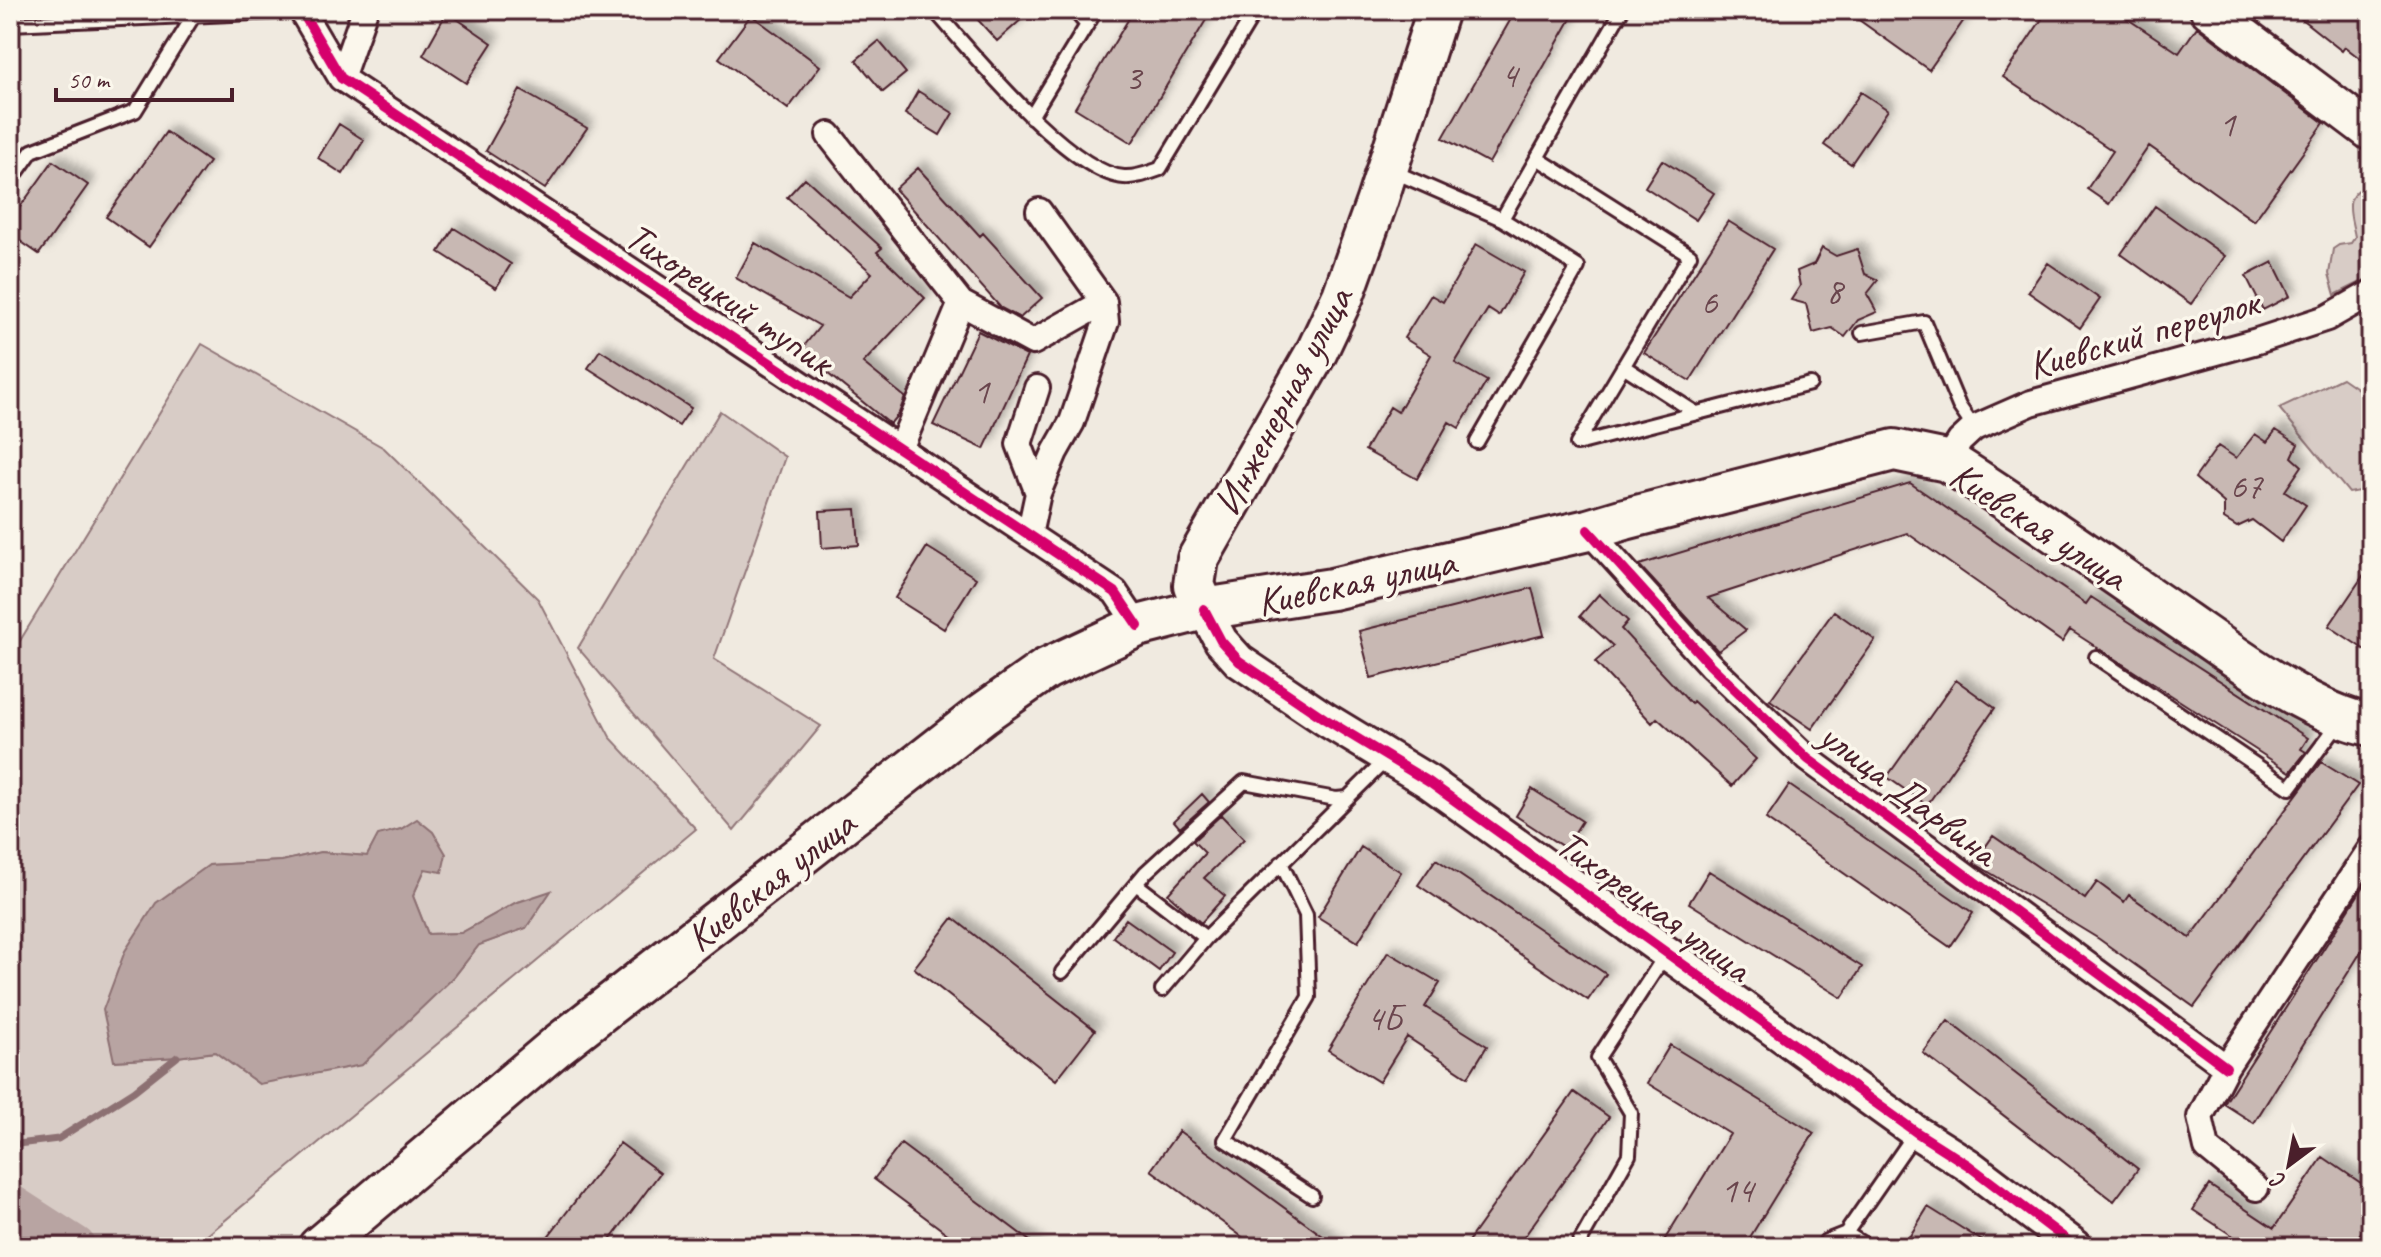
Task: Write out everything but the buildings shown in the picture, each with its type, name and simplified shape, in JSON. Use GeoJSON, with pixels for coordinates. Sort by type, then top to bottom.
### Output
{"type":"FeatureCollection","features":[{"type":"Feature","properties":{"kind":"main road","name":"Инженерная улица"},"geometry":{"type":"LineString","coordinates":[[1204,609],[1194,585],[1198,559],[1317,351],[1343,296],[1438,10]]}},
{"type":"Feature","properties":{"kind":"main road"},"geometry":{"type":"LineString","coordinates":[[2209,10],[2371,132]]}},
{"type":"Feature","properties":{"kind":"main road","name":"Киевская улица"},"geometry":{"type":"LineString","coordinates":[[319,1247],[558,1045],[981,715],[1046,669],[1138,626],[1204,609],[1332,589],[1588,530],[1894,450],[1947,461],[2249,667],[2357,721]]}},
{"type":"Feature","properties":{"kind":"street","name":"Тихорецкий тупик"},"geometry":{"type":"LineString","coordinates":[[300,10],[341,78],[1115,592],[1138,626]]}},
{"type":"Feature","properties":{"kind":"street"},"geometry":{"type":"LineString","coordinates":[[341,78],[365,10]]}},
{"type":"Feature","properties":{"kind":"street"},"geometry":{"type":"LineString","coordinates":[[829,135],[961,303],[1033,342],[1104,302]]}},
{"type":"Feature","properties":{"kind":"street"},"geometry":{"type":"LineString","coordinates":[[1029,535],[1038,493],[1072,422],[1106,322],[1104,302],[1039,211]]}},
{"type":"Feature","properties":{"kind":"street","name":"Киевский переулок"},"geometry":{"type":"LineString","coordinates":[[1947,461],[1960,441],[1974,428],[2031,403],[2215,355],[2327,318],[2371,293]]}},
{"type":"Feature","properties":{"kind":"street"},"geometry":{"type":"LineString","coordinates":[[900,449],[961,303]]}},
{"type":"Feature","properties":{"kind":"street"},"geometry":{"type":"LineString","coordinates":[[1037,388],[1019,444],[1038,493]]}},
{"type":"Feature","properties":{"kind":"street","name":"улица Дарвина"},"geometry":{"type":"LineString","coordinates":[[1588,530],[1710,665],[1808,759],[2226,1067]]}},
{"type":"Feature","properties":{"kind":"street","name":"Тихорецкая улица"},"geometry":{"type":"LineString","coordinates":[[1204,609],[1221,641],[1239,661],[1325,719],[1429,782],[1916,1132],[1968,1165],[2076,1247]]}},
{"type":"Feature","properties":{"kind":"street"},"geometry":{"type":"LineString","coordinates":[[2256,1188],[2207,1148],[2200,1117],[2226,1067],[2371,848]]}},
{"type":"Feature","properties":{"kind":"lane"},"geometry":{"type":"LineString","coordinates":[[10,24],[300,10]]}},
{"type":"Feature","properties":{"kind":"lane"},"geometry":{"type":"LineString","coordinates":[[934,10],[1031,117],[1067,148],[1106,172],[1123,177],[1160,169],[1256,10]]}},
{"type":"Feature","properties":{"kind":"lane"},"geometry":{"type":"LineString","coordinates":[[1074,10],[1087,25]]}},
{"type":"Feature","properties":{"kind":"lane"},"geometry":{"type":"LineString","coordinates":[[1031,117],[1096,10]]}},
{"type":"Feature","properties":{"kind":"lane"},"geometry":{"type":"LineString","coordinates":[[1502,219],[1622,10]]}},
{"type":"Feature","properties":{"kind":"lane"},"geometry":{"type":"LineString","coordinates":[[10,182],[32,151],[135,111],[194,15]]}},
{"type":"Feature","properties":{"kind":"lane"},"geometry":{"type":"LineString","coordinates":[[1537,158],[1690,255],[1577,444],[1810,384]]}},
{"type":"Feature","properties":{"kind":"lane"},"geometry":{"type":"LineString","coordinates":[[1387,169],[1502,219],[1578,267],[1477,442]]}},
{"type":"Feature","properties":{"kind":"lane"},"geometry":{"type":"LineString","coordinates":[[1862,333],[1924,322],[1959,406],[1974,428]]}},
{"type":"Feature","properties":{"kind":"lane"},"geometry":{"type":"LineString","coordinates":[[1623,366],[1696,413]]}},
{"type":"Feature","properties":{"kind":"lane"},"geometry":{"type":"LineString","coordinates":[[2096,657],[2290,788],[2357,721]]}},
{"type":"Feature","properties":{"kind":"lane"},"geometry":{"type":"LineString","coordinates":[[1162,990],[1206,938],[1390,757]]}},
{"type":"Feature","properties":{"kind":"lane"},"geometry":{"type":"LineString","coordinates":[[1062,972],[1136,884],[1244,782],[1336,799],[1347,798]]}},
{"type":"Feature","properties":{"kind":"lane"},"geometry":{"type":"LineString","coordinates":[[1281,863],[1306,915],[1309,997],[1225,1140],[1312,1196]]}},
{"type":"Feature","properties":{"kind":"lane"},"geometry":{"type":"LineString","coordinates":[[1136,884],[1206,938]]}},
{"type":"Feature","properties":{"kind":"lane"},"geometry":{"type":"LineString","coordinates":[[1577,1247],[1629,1155],[1631,1113],[1598,1058],[1666,954]]}},
{"type":"Feature","properties":{"kind":"lane"},"geometry":{"type":"LineString","coordinates":[[1822,1247],[1826,1241],[1846,1233],[1916,1132]]}},
{"type":"Feature","properties":{"kind":"lane"},"geometry":{"type":"LineString","coordinates":[[1846,1233],[1868,1247]]}},
{"type":"Feature","properties":{"kind":"shaded area"},"geometry":{"type":"Polygon","coordinates":[[[2371,184],[2371,277],[2335,295],[2329,274],[2333,249],[2351,243],[2355,237],[2350,213],[2351,199],[2361,188],[2371,184]]]}},
{"type":"Feature","properties":{"kind":"shaded area"},"geometry":{"type":"Polygon","coordinates":[[[202,344],[384,448],[538,599],[610,737],[696,829],[193,1247],[10,1247],[10,657],[202,344]],[[417,820],[378,836],[367,856],[321,852],[282,861],[209,865],[115,1061],[215,1052],[259,1084],[454,977],[479,945],[526,928],[550,892],[515,903],[461,933],[428,934],[413,896],[425,869],[417,820]]]}},
{"type":"Feature","properties":{"kind":"shaded area"},"geometry":{"type":"Polygon","coordinates":[[[2342,378],[2371,398],[2371,489],[2349,493],[2279,408],[2342,378]]]}},
{"type":"Feature","properties":{"kind":"shaded area"},"geometry":{"type":"Polygon","coordinates":[[[720,411],[785,457],[714,659],[821,726],[734,831],[578,648],[720,411]]]}},
{"type":"Feature","properties":{"kind":"shaded area"},"geometry":{"type":"Polygon","coordinates":[[[417,819],[433,832],[446,854],[442,872],[425,869],[413,896],[428,934],[461,933],[515,903],[551,891],[526,928],[479,945],[454,977],[362,1065],[259,1084],[215,1052],[114,1061],[103,1010],[125,951],[156,903],[209,865],[282,861],[320,852],[367,856],[378,835],[401,829],[417,819]]]}},
{"type":"Feature","properties":{"kind":"waterway"},"geometry":{"type":"LineString","coordinates":[[10,1145],[58,1139],[134,1091],[177,1057]]}},
{"type":"Feature","properties":{"kind":"waterway"},"geometry":{"type":"LineString","coordinates":[[10,1205],[75,1247]]}},
{"type":"Feature","properties":{"kind":"cycle path"},"geometry":{"type":"LineString","coordinates":[[301,10],[341,78],[1115,592],[1138,626]]}},
{"type":"Feature","properties":{"kind":"cycle path"},"geometry":{"type":"LineString","coordinates":[[1588,530],[1710,665],[1808,759],[2226,1067]]}},
{"type":"Feature","properties":{"kind":"cycle path"},"geometry":{"type":"LineString","coordinates":[[1204,609],[1221,641],[1239,661],[1325,719],[1429,782],[1916,1132],[1968,1165],[2076,1247]]}}]}
